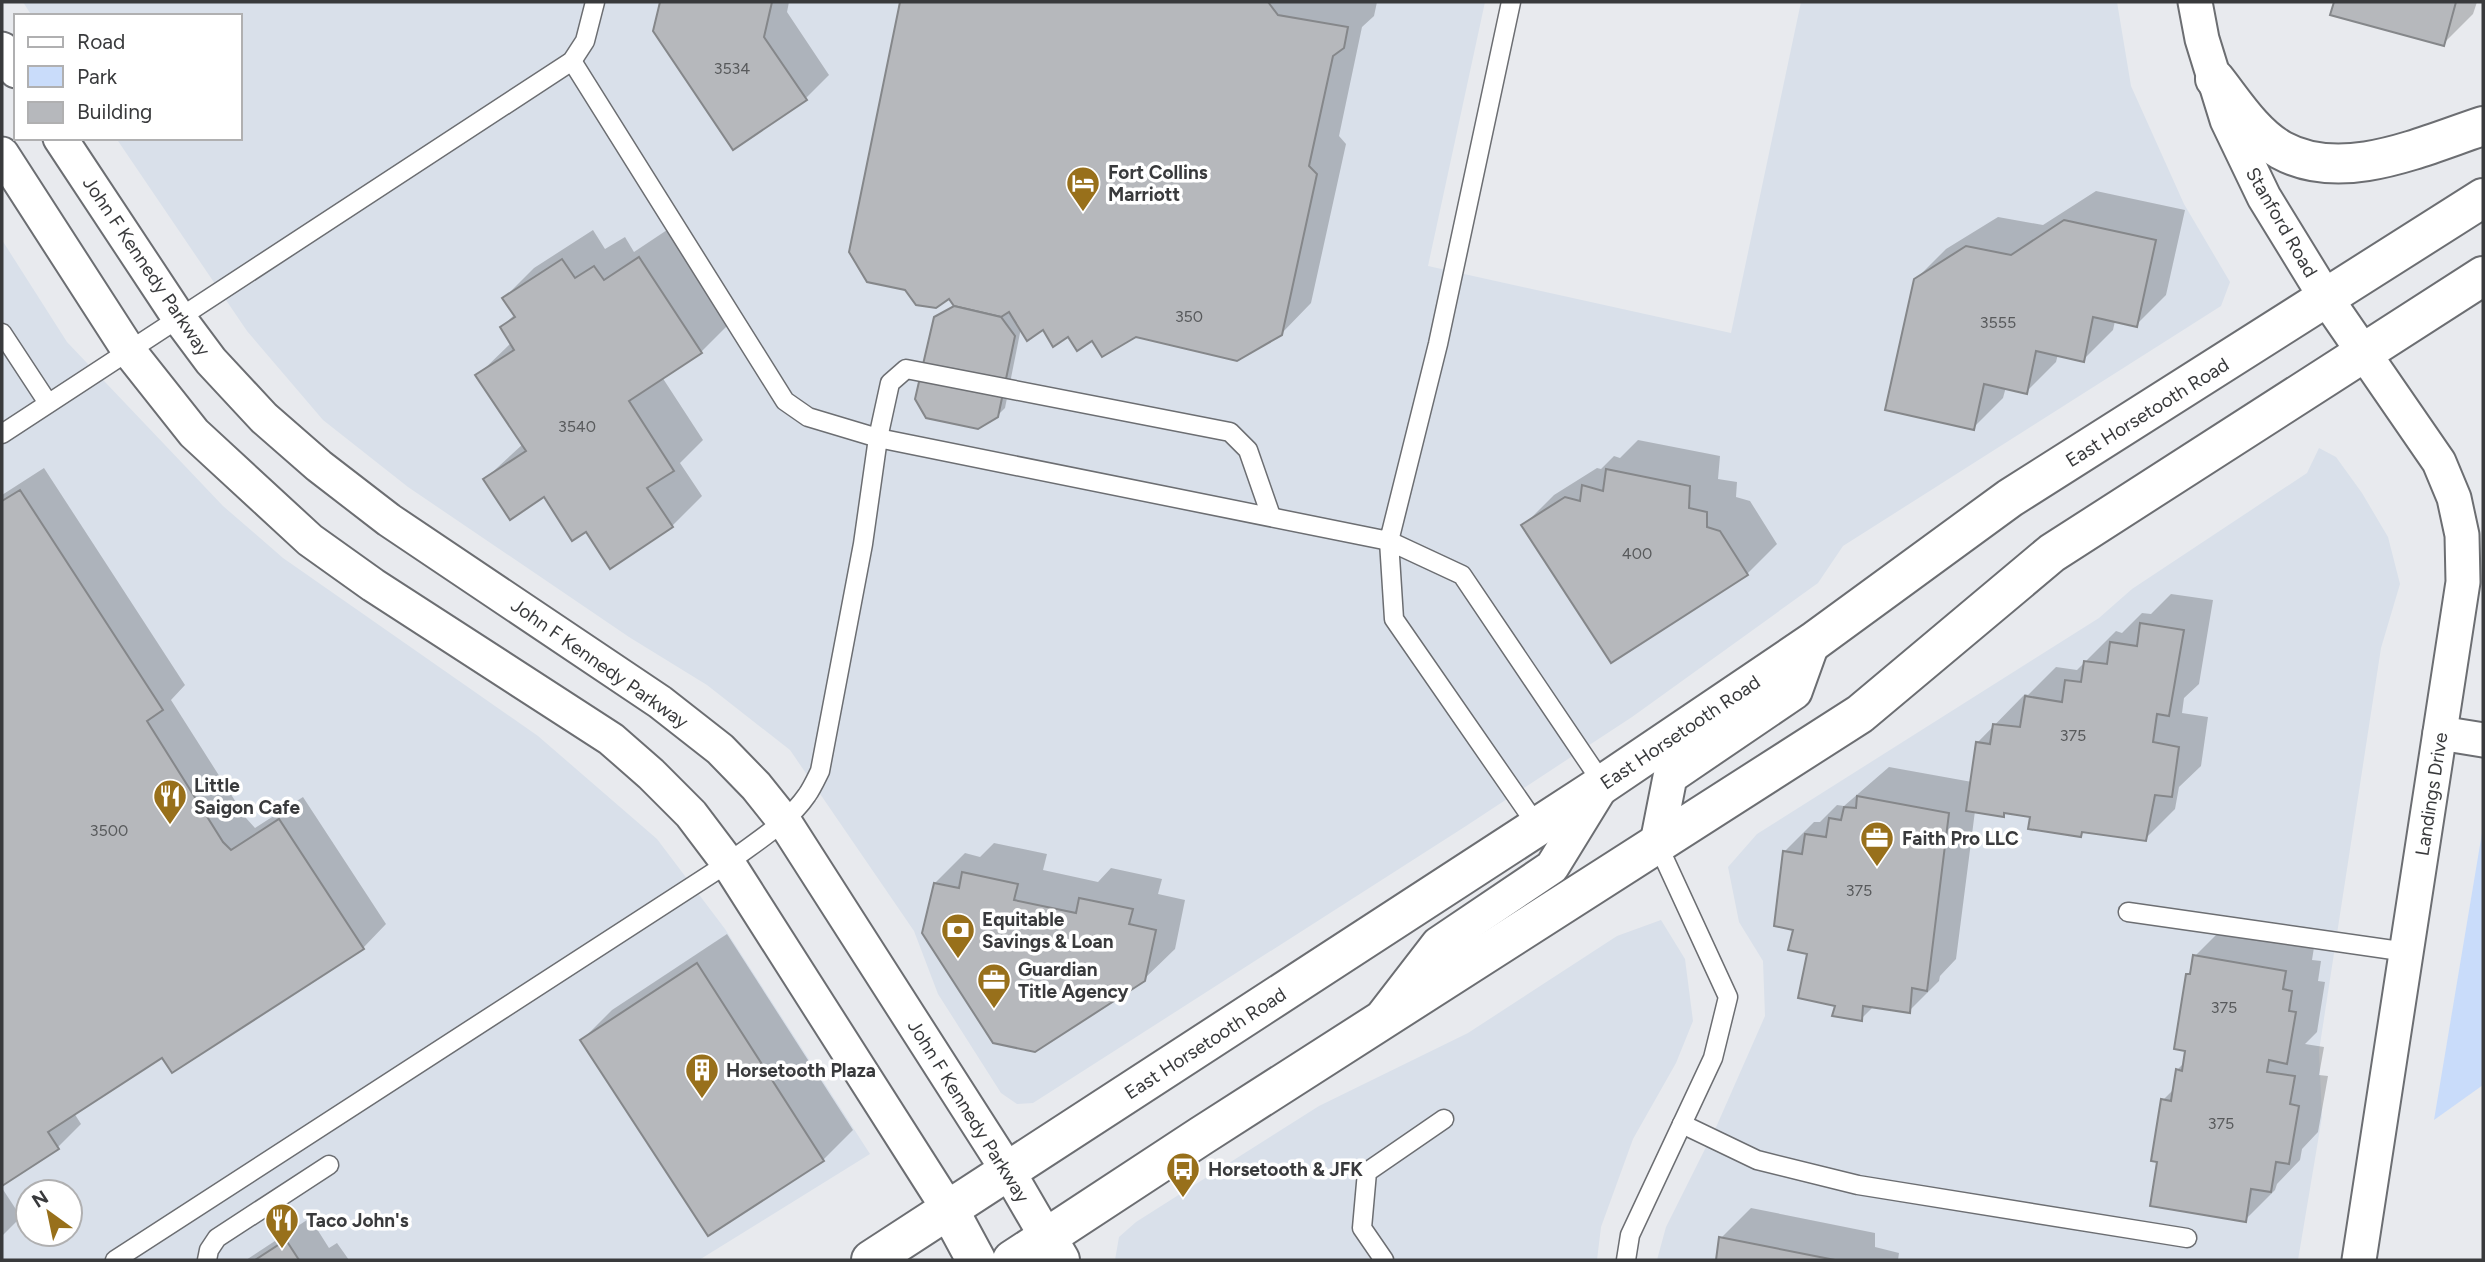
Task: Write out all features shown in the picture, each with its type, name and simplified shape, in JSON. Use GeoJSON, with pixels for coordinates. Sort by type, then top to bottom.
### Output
{"type":"FeatureCollection","features":[{"type":"Feature","properties":{"kind":"main road"},"geometry":{"type":"LineString","coordinates":[[2215,79],[2257,131],[2279,149],[2310,162],[2358,163],[2483,126]]}},
{"type":"Feature","properties":{"kind":"main road","name":"East Horsetooth Road"},"geometry":{"type":"LineString","coordinates":[[871,1260],[1603,784],[1813,642],[2010,498],[2483,198]]}},
{"type":"Feature","properties":{"kind":"main road"},"geometry":{"type":"LineString","coordinates":[[1012,1260],[1054,1249],[1201,1136],[1860,714],[2052,553],[2483,276]]}},
{"type":"Feature","properties":{"kind":"main road"},"geometry":{"type":"LineString","coordinates":[[949,1210],[976,1260]]}},
{"type":"Feature","properties":{"kind":"street","name":"Stanford Road"},"geometry":{"type":"LineString","coordinates":[[2194,2],[2202,39],[2227,120],[2264,197],[2363,353]]}},
{"type":"Feature","properties":{"kind":"street"},"geometry":{"type":"LineString","coordinates":[[2,50],[14,68]]}},
{"type":"Feature","properties":{"kind":"street","name":"John F Kennedy Parkway"},"geometry":{"type":"LineString","coordinates":[[61,140],[179,318],[211,361],[264,418],[319,466],[389,520],[660,702],[720,749],[756,786],[783,821],[1008,1171],[1054,1249]]}},
{"type":"Feature","properties":{"kind":"street"},"geometry":{"type":"LineString","coordinates":[[2,154],[128,351],[194,433],[310,540],[373,585],[611,739],[691,814],[728,863],[949,1210]]}},
{"type":"Feature","properties":{"kind":"street","name":"Landings Drive"},"geometry":{"type":"LineString","coordinates":[[2359,1260],[2463,582],[2462,536],[2454,498],[2439,462],[2363,353]]}},
{"type":"Feature","properties":{"kind":"street"},"geometry":{"type":"LineString","coordinates":[[1657,843],[1670,777],[1795,692],[1813,642]]}},
{"type":"Feature","properties":{"kind":"street"},"geometry":{"type":"LineString","coordinates":[[2440,733],[2483,740]]}},
{"type":"Feature","properties":{"kind":"street"},"geometry":{"type":"LineString","coordinates":[[1376,1025],[1438,944],[1552,867],[1603,784]]}},
{"type":"Feature","properties":{"kind":"lane"},"geometry":{"type":"LineString","coordinates":[[2,433],[572,61],[585,41],[594,2]]}},
{"type":"Feature","properties":{"kind":"lane"},"geometry":{"type":"LineString","coordinates":[[1511,2],[1438,344],[1389,541],[1395,619],[1538,827]]}},
{"type":"Feature","properties":{"kind":"lane"},"geometry":{"type":"LineString","coordinates":[[572,61],[785,401],[808,417],[878,438],[1389,541],[1462,575],[1603,784]]}},
{"type":"Feature","properties":{"kind":"lane"},"geometry":{"type":"LineString","coordinates":[[2,333],[48,403]]}},
{"type":"Feature","properties":{"kind":"lane"},"geometry":{"type":"LineString","coordinates":[[115,1260],[728,863],[783,821],[807,795],[820,771],[890,383],[906,369],[1230,432],[1248,450],[1271,516]]}},
{"type":"Feature","properties":{"kind":"lane"},"geometry":{"type":"LineString","coordinates":[[1626,1260],[1630,1235],[1713,1058],[1728,996],[1657,843]]}},
{"type":"Feature","properties":{"kind":"lane"},"geometry":{"type":"LineString","coordinates":[[2128,912],[2407,951]]}},
{"type":"Feature","properties":{"kind":"lane"},"geometry":{"type":"LineString","coordinates":[[1384,1260],[1362,1228],[1367,1172],[1444,1119]]}},
{"type":"Feature","properties":{"kind":"lane"},"geometry":{"type":"LineString","coordinates":[[1682,1124],[1757,1160],[1858,1185],[2187,1238]]}},
{"type":"Feature","properties":{"kind":"lane"},"geometry":{"type":"LineString","coordinates":[[206,1260],[217,1237],[329,1165]]}},
{"type":"Feature","properties":{"kind":"shaded area"},"geometry":{"type":"Polygon","coordinates":[[[23,2],[1485,2],[1428,266],[1731,333],[1801,2],[2117,2],[2131,86],[2184,204],[2230,282],[2221,306],[1843,546],[1818,583],[1632,717],[1033,1103],[1017,1104],[1001,1093],[938,994],[914,931],[790,750],[707,685],[629,637],[408,487],[323,420],[247,331],[117,140],[242,140],[242,14],[31,14],[23,2]]]}},
{"type":"Feature","properties":{"kind":"shaded area"},"geometry":{"type":"Polygon","coordinates":[[[2,240],[67,342],[223,506],[283,558],[538,736],[657,839],[725,929],[870,1154],[699,1260],[2,1260],[2,240]]]}},
{"type":"Feature","properties":{"kind":"shaded area"},"geometry":{"type":"Polygon","coordinates":[[[2319,448],[2336,457],[2362,493],[2388,537],[2400,584],[2381,648],[2319,1051],[2322,1117],[2298,1260],[1657,1260],[1666,1227],[1717,1125],[1765,1016],[1763,961],[1739,922],[1728,867],[1757,834],[2099,618],[2132,589],[2307,473],[2319,448]]]}},
{"type":"Feature","properties":{"kind":"shaded area"},"geometry":{"type":"Polygon","coordinates":[[[1661,920],[1685,959],[1693,1021],[1676,1063],[1633,1139],[1601,1227],[1597,1260],[1115,1260],[1119,1237],[1136,1222],[1319,1106],[1468,1033],[1617,936],[1661,920]]]}},
{"type":"Feature","properties":{"kind":"green space"},"geometry":{"type":"Polygon","coordinates":[[[2483,827],[2483,1085],[2434,1120],[2483,827]]]}},
{"type":"Feature","properties":{"kind":"building"},"geometry":{"type":"Polygon","coordinates":[[[660,2],[772,2],[764,37],[807,100],[733,150],[653,31],[660,2]]]}},
{"type":"Feature","properties":{"kind":"building","name":"Fort Collins Marriott"},"geometry":{"type":"Polygon","coordinates":[[[900,2],[1268,2],[1278,15],[1348,27],[1344,48],[1333,56],[1309,166],[1317,174],[1282,335],[1237,361],[1136,337],[1102,357],[1092,341],[1077,351],[1068,337],[1053,347],[1043,330],[1027,341],[1009,312],[1001,317],[954,306],[949,299],[936,308],[916,305],[905,290],[867,282],[849,252],[900,2]]]}},
{"type":"Feature","properties":{"kind":"building"},"geometry":{"type":"Polygon","coordinates":[[[2334,2],[2456,2],[2444,46],[2330,15],[2334,2]]]}},
{"type":"Feature","properties":{"kind":"building"},"geometry":{"type":"Polygon","coordinates":[[[2064,220],[2156,240],[2137,327],[2093,317],[2084,362],[2036,351],[2027,394],[1984,384],[1974,430],[1885,410],[1914,279],[1966,246],[2011,255],[2064,220]]]}},
{"type":"Feature","properties":{"kind":"building"},"geometry":{"type":"Polygon","coordinates":[[[639,257],[702,353],[629,401],[674,471],[647,488],[673,527],[610,569],[586,532],[572,541],[544,497],[510,520],[483,479],[526,451],[475,375],[514,350],[500,327],[515,317],[502,298],[562,259],[575,278],[594,266],[604,280],[639,257]]]}},
{"type":"Feature","properties":{"kind":"building"},"geometry":{"type":"Polygon","coordinates":[[[954,306],[1001,317],[1015,336],[998,417],[978,429],[926,418],[915,399],[934,317],[954,306]]]}},
{"type":"Feature","properties":{"kind":"building"},"geometry":{"type":"Polygon","coordinates":[[[1606,469],[1690,486],[1689,508],[1707,512],[1707,527],[1720,531],[1748,575],[1611,663],[1521,525],[1565,497],[1580,501],[1582,485],[1603,491],[1606,469]]]}},
{"type":"Feature","properties":{"kind":"building"},"geometry":{"type":"Polygon","coordinates":[[[20,490],[163,710],[147,721],[223,842],[231,850],[279,819],[364,949],[172,1073],[162,1058],[48,1132],[59,1149],[2,1186],[2,501],[20,490]]]}},
{"type":"Feature","properties":{"kind":"building"},"geometry":{"type":"Polygon","coordinates":[[[2140,623],[2184,630],[2169,716],[2157,714],[2153,742],[2179,747],[2172,797],[2155,795],[2146,841],[2082,832],[2081,837],[2028,829],[2030,817],[2004,813],[2004,817],[1966,811],[1976,742],[1990,744],[1993,724],[2020,727],[2025,696],[2062,702],[2065,680],[2081,682],[2084,661],[2107,664],[2110,642],[2137,646],[2140,623]]]}},
{"type":"Feature","properties":{"kind":"building"},"geometry":{"type":"Polygon","coordinates":[[[1857,796],[1949,813],[1927,991],[1912,988],[1910,1013],[1863,1006],[1862,1021],[1832,1016],[1835,1006],[1798,998],[1807,954],[1788,950],[1793,930],[1774,926],[1783,851],[1802,854],[1805,834],[1826,837],[1829,818],[1841,820],[1844,807],[1856,808],[1857,796]]]}},
{"type":"Feature","properties":{"kind":"building"},"geometry":{"type":"Polygon","coordinates":[[[962,872],[1018,884],[1014,900],[1076,913],[1079,898],[1133,909],[1129,924],[1156,930],[1145,981],[1035,1052],[993,1043],[922,933],[934,883],[959,888],[962,872]]]}},
{"type":"Feature","properties":{"kind":"building"},"geometry":{"type":"Polygon","coordinates":[[[2193,955],[2286,971],[2283,989],[2292,991],[2289,1011],[2296,1012],[2287,1064],[2269,1060],[2267,1072],[2295,1076],[2290,1104],[2299,1106],[2289,1164],[2276,1162],[2271,1192],[2251,1189],[2246,1222],[2150,1206],[2157,1162],[2151,1161],[2161,1099],[2171,1101],[2176,1069],[2182,1071],[2185,1051],[2174,1049],[2186,974],[2190,974],[2193,955]]]}},
{"type":"Feature","properties":{"kind":"building","name":"Horsetooth Plaza"},"geometry":{"type":"Polygon","coordinates":[[[697,963],[824,1161],[708,1236],[580,1040],[697,963]]]}},
{"type":"Feature","properties":{"kind":"building"},"geometry":{"type":"Polygon","coordinates":[[[1719,1237],[1835,1260],[1716,1260],[1719,1237]]]}},
{"type":"Feature","properties":{"kind":"building","name":"Taco John's"},"geometry":{"type":"Polygon","coordinates":[[[286,1240],[299,1260],[255,1260],[286,1240]]]}},
{"type":"Feature","properties":{"kind":"place","name":"Fort Collins Marriott"},"geometry":{"type":"Point","coordinates":[1083,213]}},
{"type":"Feature","properties":{"kind":"place","name":"Little Saigon Cafe"},"geometry":{"type":"Point","coordinates":[170,826]}},
{"type":"Feature","properties":{"kind":"place","name":"Faith Pro LLC"},"geometry":{"type":"Point","coordinates":[1877,868]}},
{"type":"Feature","properties":{"kind":"place","name":"Equitable Savings & Loan"},"geometry":{"type":"Point","coordinates":[958,960]}},
{"type":"Feature","properties":{"kind":"place","name":"Guardian Title Agency"},"geometry":{"type":"Point","coordinates":[994,1010]}},
{"type":"Feature","properties":{"kind":"place","name":"Horsetooth Plaza"},"geometry":{"type":"Point","coordinates":[702,1100]}},
{"type":"Feature","properties":{"kind":"place","name":"Horsetooth & JFK"},"geometry":{"type":"Point","coordinates":[1183,1199]}},
{"type":"Feature","properties":{"kind":"place","name":"Taco John's"},"geometry":{"type":"Point","coordinates":[282,1250]}}]}
